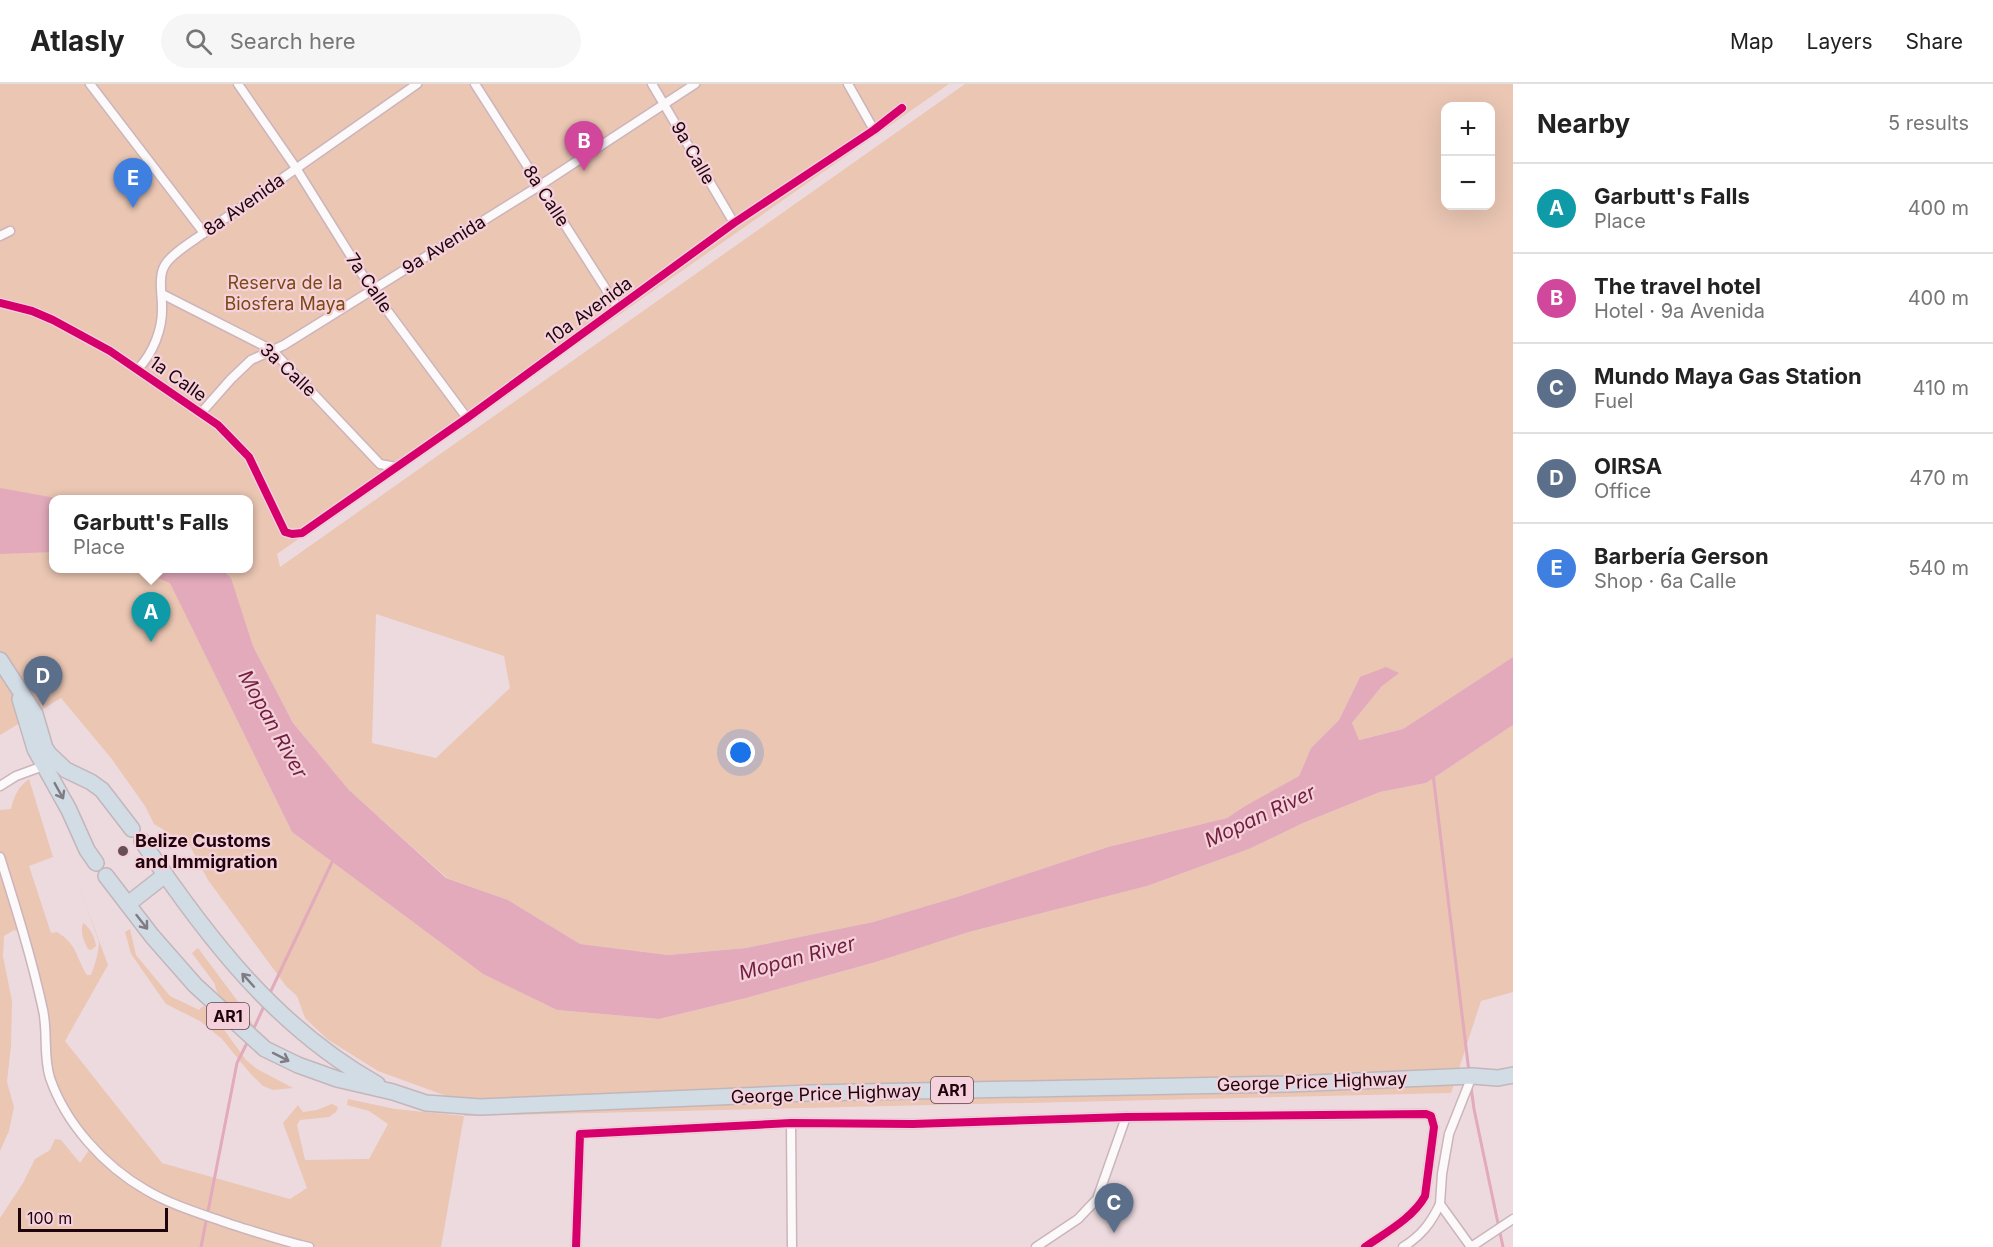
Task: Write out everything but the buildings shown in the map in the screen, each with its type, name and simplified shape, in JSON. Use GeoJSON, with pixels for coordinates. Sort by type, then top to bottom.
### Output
{"type":"FeatureCollection","features":[{"type":"Feature","properties":{"kind":"highway","name":"George Price Highway"},"geometry":{"type":"LineString","coordinates":[[0,660],[45,748],[69,810],[87,850],[96,863]]}},
{"type":"Feature","properties":{"kind":"highway","name":"George Price Highway"},"geometry":{"type":"LineString","coordinates":[[49,763],[91,782],[102,790],[235,965],[271,1005],[321,1048],[345,1065],[393,1092]]}},
{"type":"Feature","properties":{"kind":"highway"},"geometry":{"type":"LineString","coordinates":[[128,904],[165,875]]}},
{"type":"Feature","properties":{"kind":"highway","name":"George Price Highway"},"geometry":{"type":"LineString","coordinates":[[106,876],[158,943],[195,985],[265,1048],[316,1072],[426,1102],[480,1107],[810,1093],[1289,1084],[1513,1076]]}},
{"type":"Feature","properties":{"kind":"street"},"geometry":{"type":"LineString","coordinates":[[90,84],[204,232]]}},
{"type":"Feature","properties":{"kind":"street","name":"7a Calle"},"geometry":{"type":"LineString","coordinates":[[238,84],[296,168],[372,290],[467,418]]}},
{"type":"Feature","properties":{"kind":"street","name":"8a Avenida"},"geometry":{"type":"LineString","coordinates":[[138,369],[145,362],[156,342],[163,310],[162,276],[165,265],[204,232],[417,84]]}},
{"type":"Feature","properties":{"kind":"street","name":"8a Calle"},"geometry":{"type":"LineString","coordinates":[[475,84],[618,308]]}},
{"type":"Feature","properties":{"kind":"street","name":"9a Calle"},"geometry":{"type":"LineString","coordinates":[[652,84],[734,223]]}},
{"type":"Feature","properties":{"kind":"street","name":"9a Avenida"},"geometry":{"type":"LineString","coordinates":[[201,413],[240,369],[251,360],[284,345],[539,186],[694,84]]}},
{"type":"Feature","properties":{"kind":"street"},"geometry":{"type":"LineString","coordinates":[[848,84],[874,130]]}},
{"type":"Feature","properties":{"kind":"street","name":"10a Avenida"},"geometry":{"type":"LineString","coordinates":[[292,534],[302,533],[467,418],[734,223],[874,130],[902,108]]}},
{"type":"Feature","properties":{"kind":"street"},"geometry":{"type":"LineString","coordinates":[[0,236],[10,231]]}},
{"type":"Feature","properties":{"kind":"street","name":"3a Calle"},"geometry":{"type":"LineString","coordinates":[[162,294],[272,350],[380,464],[396,467]]}},
{"type":"Feature","properties":{"kind":"street","name":"1a Calle"},"geometry":{"type":"LineString","coordinates":[[0,303],[32,311],[53,320],[138,369],[201,413],[232,438],[249,457],[285,532],[292,534]]}},
{"type":"Feature","properties":{"kind":"street"},"geometry":{"type":"LineString","coordinates":[[0,786],[16,776],[49,763]]}},
{"type":"Feature","properties":{"kind":"street"},"geometry":{"type":"LineString","coordinates":[[0,857],[39,990],[44,1014],[46,1060],[50,1076],[74,1124],[93,1147],[120,1173],[146,1191],[215,1219],[282,1241],[309,1247]]}},
{"type":"Feature","properties":{"kind":"street"},"geometry":{"type":"LineString","coordinates":[[1403,1247],[1426,1229],[1440,1204],[1442,1174],[1449,1134],[1472,1076]]}},
{"type":"Feature","properties":{"kind":"street"},"geometry":{"type":"LineString","coordinates":[[576,1247],[580,1134],[791,1123],[913,1124],[1126,1117],[1426,1114],[1431,1116],[1434,1127],[1425,1196],[1404,1219],[1365,1247]]}},
{"type":"Feature","properties":{"kind":"street"},"geometry":{"type":"LineString","coordinates":[[1036,1247],[1078,1220],[1097,1200],[1126,1117]]}},
{"type":"Feature","properties":{"kind":"street"},"geometry":{"type":"LineString","coordinates":[[791,1123],[792,1247]]}},
{"type":"Feature","properties":{"kind":"street"},"geometry":{"type":"LineString","coordinates":[[1440,1204],[1471,1247],[1513,1219]]}},
{"type":"Feature","properties":{"kind":"green space","name":"Reserva de la Biosfera Maya"},"geometry":{"type":"Polygon","coordinates":[[[0,84],[949,84],[277,554],[280,567],[965,84],[1513,84],[1513,657],[1403,729],[1358,740],[1352,723],[1382,686],[1360,677],[1339,720],[1311,748],[1299,776],[1227,818],[1108,847],[873,922],[746,948],[668,955],[580,944],[508,900],[447,878],[349,790],[293,723],[253,646],[233,585],[187,617],[292,832],[483,974],[557,1010],[659,1019],[746,998],[876,962],[969,932],[1147,886],[1249,849],[1303,823],[1380,792],[1426,783],[1513,725],[1513,992],[1481,1001],[1451,1093],[464,1116],[460,1101],[378,1071],[327,1039],[305,1018],[297,996],[286,986],[208,880],[190,846],[154,824],[145,806],[111,758],[61,698],[0,735],[0,84]],[[376,614],[372,743],[436,758],[510,688],[504,656],[376,614]]]}},
{"type":"Feature","properties":{"kind":"green space"},"geometry":{"type":"Polygon","coordinates":[[[29,779],[53,857],[29,866],[51,933],[57,932],[69,942],[87,975],[91,975],[99,942],[76,878],[108,965],[65,1041],[162,1163],[290,1199],[307,1188],[283,1123],[298,1105],[303,1112],[332,1104],[338,1107],[336,1112],[329,1117],[300,1120],[297,1125],[305,1160],[369,1159],[388,1124],[369,1111],[347,1105],[348,1099],[395,1109],[464,1116],[441,1247],[0,1247],[0,1218],[23,1183],[35,1159],[50,1150],[55,1139],[61,1140],[80,1163],[95,1141],[71,1117],[55,1087],[50,1064],[49,1023],[40,977],[24,934],[14,930],[4,936],[3,956],[12,1001],[7,1082],[14,1107],[9,1131],[0,1151],[0,810],[11,809],[17,792],[29,779]]]}},
{"type":"Feature","properties":{"kind":"green space"},"geometry":{"type":"Polygon","coordinates":[[[83,923],[95,940],[96,946],[91,950],[88,949],[83,937],[83,923]]]}},
{"type":"Feature","properties":{"kind":"green space"},"geometry":{"type":"Polygon","coordinates":[[[130,929],[136,955],[170,996],[199,1010],[203,1006],[224,1019],[222,1027],[246,1060],[257,1069],[293,1088],[273,1090],[263,1086],[222,1039],[200,1021],[166,1004],[131,954],[125,932],[130,929]]]}},
{"type":"Feature","properties":{"kind":"green space"},"geometry":{"type":"Polygon","coordinates":[[[198,948],[245,1011],[256,1030],[237,1016],[220,996],[215,984],[192,953],[198,948]]]}},
{"type":"Feature","properties":{"kind":"water"},"geometry":{"type":"Polygon","coordinates":[[[0,488],[49,497],[49,552],[0,554],[0,488]]]}},
{"type":"Feature","properties":{"kind":"water","name":"Mopan River"},"geometry":{"type":"Polygon","coordinates":[[[146,573],[225,573],[231,578],[253,646],[293,723],[349,790],[446,878],[508,900],[580,944],[668,955],[746,948],[873,922],[1108,847],[1227,818],[1299,776],[1311,748],[1339,720],[1360,677],[1386,667],[1399,673],[1382,686],[1352,723],[1359,740],[1403,729],[1513,657],[1513,725],[1426,783],[1380,792],[1303,823],[1249,849],[1147,886],[969,932],[876,962],[746,998],[659,1019],[557,1010],[483,974],[292,832],[170,583],[146,573]]]}},
{"type":"Feature","properties":{"kind":"waterway"},"geometry":{"type":"LineString","coordinates":[[1433,774],[1469,1072]]}},
{"type":"Feature","properties":{"kind":"waterway"},"geometry":{"type":"LineString","coordinates":[[269,995],[333,860]]}},
{"type":"Feature","properties":{"kind":"waterway"},"geometry":{"type":"LineString","coordinates":[[253,1030],[265,1004]]}},
{"type":"Feature","properties":{"kind":"waterway"},"geometry":{"type":"LineString","coordinates":[[201,1247],[237,1063],[249,1039]]}},
{"type":"Feature","properties":{"kind":"waterway"},"geometry":{"type":"LineString","coordinates":[[1471,1087],[1503,1247]]}},
{"type":"Feature","properties":{"kind":"cycle path"},"geometry":{"type":"LineString","coordinates":[[0,303],[32,311],[53,320],[110,351],[218,425],[249,457],[285,532],[302,533],[467,418],[734,223],[874,130],[902,108]]}},
{"type":"Feature","properties":{"kind":"cycle path"},"geometry":{"type":"LineString","coordinates":[[576,1247],[580,1134],[791,1123],[913,1124],[1126,1117],[1426,1114],[1431,1116],[1434,1127],[1425,1196],[1406,1218],[1365,1247]]}},
{"type":"Feature","properties":{"kind":"place","name":"The travel hotel"},"geometry":{"type":"Point","coordinates":[584,171]}},
{"type":"Feature","properties":{"kind":"place","name":"Barbería Gerson"},"geometry":{"type":"Point","coordinates":[133,208]}},
{"type":"Feature","properties":{"kind":"place","name":"Garbutt's Falls"},"geometry":{"type":"Point","coordinates":[151,642]}},
{"type":"Feature","properties":{"kind":"place","name":"OIRSA"},"geometry":{"type":"Point","coordinates":[43,706]}},
{"type":"Feature","properties":{"kind":"place","name":"Belize Customs and Immigration"},"geometry":{"type":"Point","coordinates":[123,851]}},
{"type":"Feature","properties":{"kind":"place","name":"Mundo Maya Gas Station"},"geometry":{"type":"Point","coordinates":[1114,1233]}}]}
